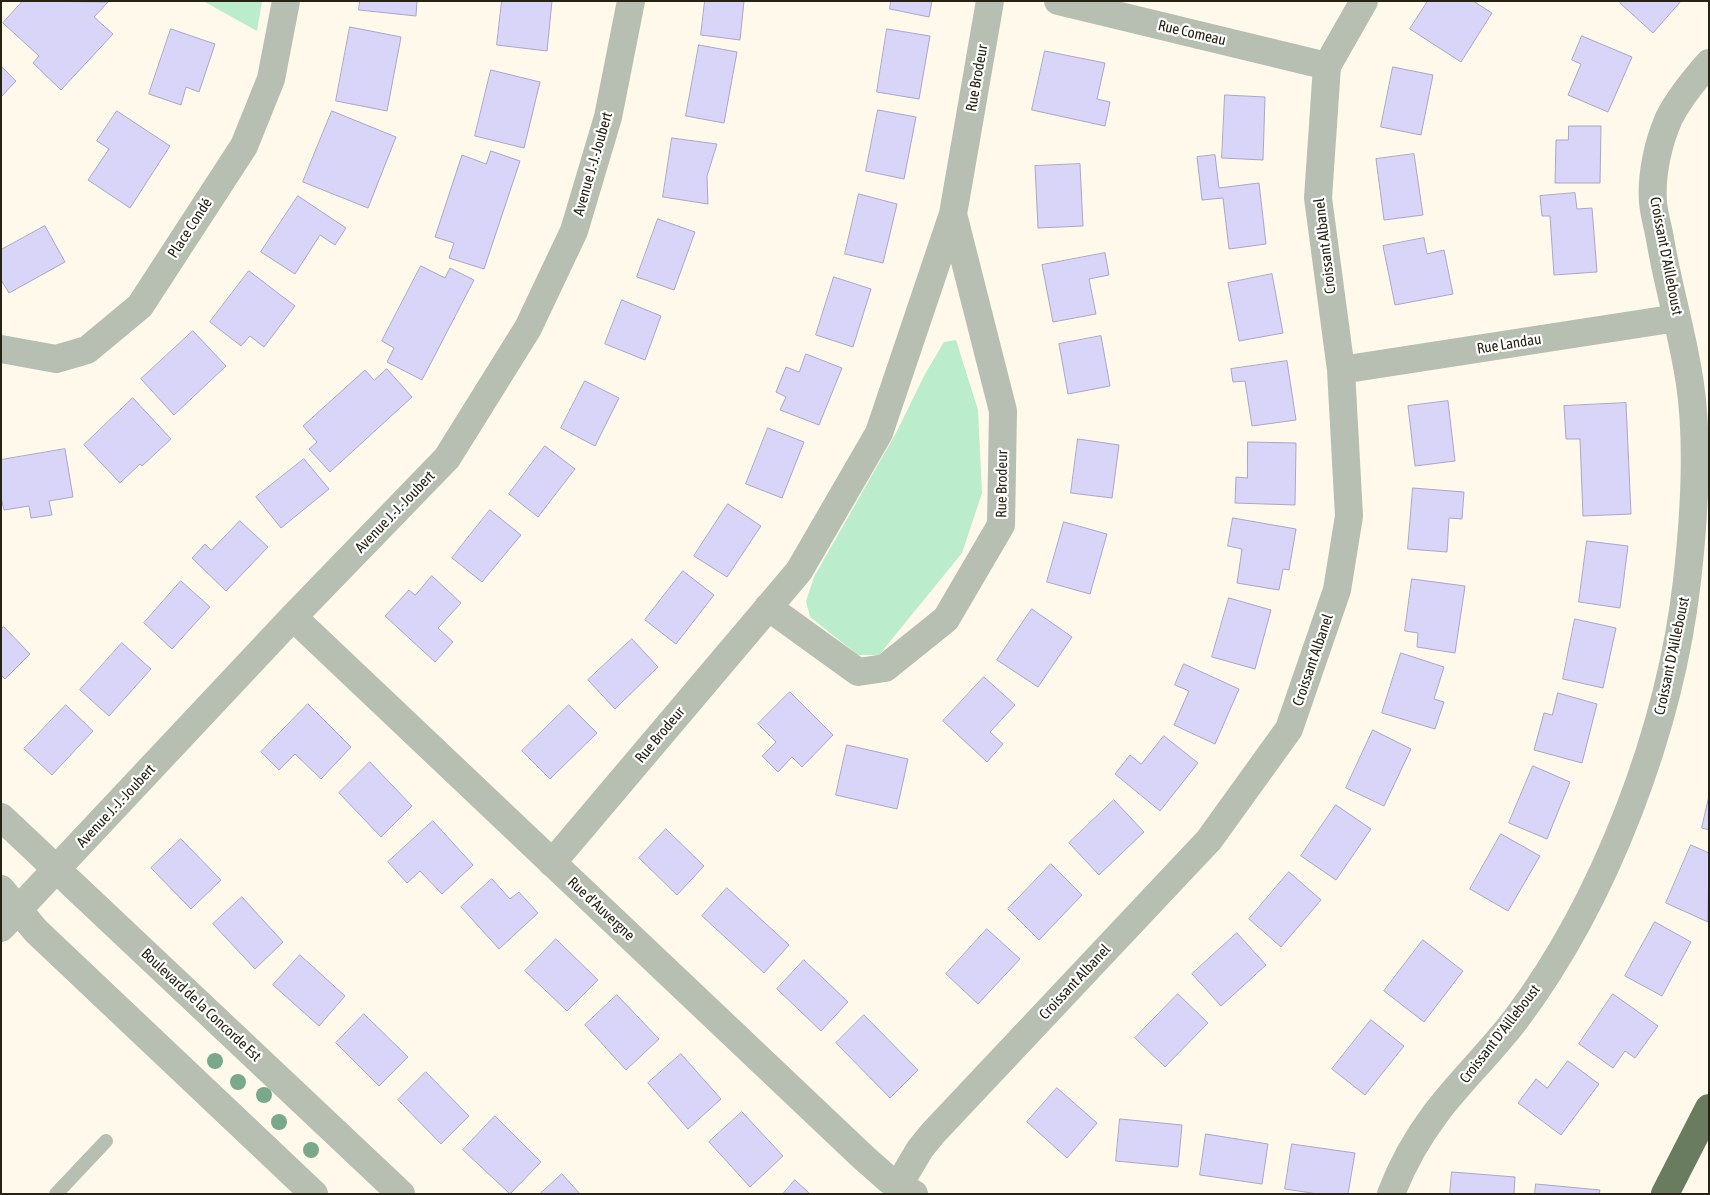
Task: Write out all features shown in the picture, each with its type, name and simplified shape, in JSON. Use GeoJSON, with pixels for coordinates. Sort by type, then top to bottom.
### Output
{"type":"FeatureCollection","features":[{"type":"Feature","properties":{"kind":"highway"},"geometry":{"type":"LineString","coordinates":[[1665,1194],[1709,1108]]}},
{"type":"Feature","properties":{"kind":"street","name":"Place Condé"},"geometry":{"type":"LineString","coordinates":[[1,349],[56,359],[87,350],[140,306],[244,146],[271,79],[286,1]]}},
{"type":"Feature","properties":{"kind":"street","name":"Avenue J.-J.-Joubert"},"geometry":{"type":"LineString","coordinates":[[7,909],[56,869],[293,617],[447,458],[528,328],[574,231],[608,117],[631,1]]}},
{"type":"Feature","properties":{"kind":"street","name":"Rue Brodeur"},"geometry":{"type":"LineString","coordinates":[[552,862],[799,571],[879,433],[953,214],[990,1]]}},
{"type":"Feature","properties":{"kind":"street","name":"Rue Comeau"},"geometry":{"type":"LineString","coordinates":[[1058,1],[1326,66]]}},
{"type":"Feature","properties":{"kind":"street","name":"Croissant Albanel"},"geometry":{"type":"LineString","coordinates":[[906,1190],[920,1149],[933,1133],[1209,840],[1288,729],[1337,590],[1349,516],[1341,370],[1318,198],[1326,66],[1364,1]]}},
{"type":"Feature","properties":{"kind":"street","name":"Croissant D'Ailleboust"},"geometry":{"type":"LineString","coordinates":[[1391,1194],[1415,1145],[1436,1114],[1516,1020],[1565,943],[1590,896],[1614,844],[1650,747],[1665,698],[1683,611],[1691,536],[1694,456],[1690,386],[1653,202],[1655,162],[1669,120],[1679,102],[1709,63]]}},
{"type":"Feature","properties":{"kind":"street","name":"Rue Brodeur"},"geometry":{"type":"LineString","coordinates":[[768,608],[858,672],[885,668],[946,619],[1001,525],[1003,411],[953,214]]}},
{"type":"Feature","properties":{"kind":"street","name":"Rue Landau"},"geometry":{"type":"LineString","coordinates":[[1341,370],[1677,318]]}},
{"type":"Feature","properties":{"kind":"street","name":"Rue d'Auvergne"},"geometry":{"type":"LineString","coordinates":[[293,617],[863,1157],[889,1180],[906,1190]]}},
{"type":"Feature","properties":{"kind":"street","name":"Boulevard de la Concorde Est"},"geometry":{"type":"LineString","coordinates":[[1,817],[392,1191]]}},
{"type":"Feature","properties":{"kind":"street"},"geometry":{"type":"LineString","coordinates":[[7,909],[43,938],[314,1194]]}},
{"type":"Feature","properties":{"kind":"lane"},"geometry":{"type":"LineString","coordinates":[[56,1194],[106,1141]]}},
{"type":"Feature","properties":{"kind":"green space"},"geometry":{"type":"Polygon","coordinates":[[[203,1],[262,1],[257,31],[203,1]]]}},
{"type":"Feature","properties":{"kind":"green space"},"geometry":{"type":"Polygon","coordinates":[[[956,340],[978,410],[982,493],[962,553],[879,655],[858,655],[810,617],[806,601],[814,577],[896,433],[925,374],[944,342],[956,340]]]}},
{"type":"Feature","properties":{"kind":"building"},"geometry":{"type":"Polygon","coordinates":[[[23,1],[108,2],[94,17],[113,34],[61,90],[33,63],[39,56],[3,23],[23,1]]]}},
{"type":"Feature","properties":{"kind":"building"},"geometry":{"type":"Polygon","coordinates":[[[360,1],[417,1],[416,16],[359,10],[360,1]]]}},
{"type":"Feature","properties":{"kind":"building"},"geometry":{"type":"Polygon","coordinates":[[[502,1],[552,1],[547,51],[497,45],[502,1]]]}},
{"type":"Feature","properties":{"kind":"building"},"geometry":{"type":"Polygon","coordinates":[[[705,1],[744,1],[740,40],[701,35],[705,1]]]}},
{"type":"Feature","properties":{"kind":"building"},"geometry":{"type":"Polygon","coordinates":[[[891,1],[932,1],[929,17],[890,9],[891,1]]]}},
{"type":"Feature","properties":{"kind":"building"},"geometry":{"type":"Polygon","coordinates":[[[1428,1],[1473,1],[1492,13],[1461,62],[1410,29],[1428,1]]]}},
{"type":"Feature","properties":{"kind":"building"},"geometry":{"type":"Polygon","coordinates":[[[1622,1],[1681,1],[1653,33],[1620,3],[1622,1]]]}},
{"type":"Feature","properties":{"kind":"building"},"geometry":{"type":"Polygon","coordinates":[[[350,27],[401,37],[387,111],[336,101],[350,27]]]}},
{"type":"Feature","properties":{"kind":"building"},"geometry":{"type":"Polygon","coordinates":[[[171,29],[215,44],[199,92],[186,87],[181,105],[149,94],[171,29]]]}},
{"type":"Feature","properties":{"kind":"building"},"geometry":{"type":"Polygon","coordinates":[[[887,29],[930,36],[919,99],[877,92],[887,29]]]}},
{"type":"Feature","properties":{"kind":"building"},"geometry":{"type":"Polygon","coordinates":[[[1582,36],[1632,57],[1608,112],[1568,95],[1581,64],[1572,60],[1582,36]]]}},
{"type":"Feature","properties":{"kind":"building"},"geometry":{"type":"Polygon","coordinates":[[[699,45],[737,52],[724,123],[686,116],[699,45]]]}},
{"type":"Feature","properties":{"kind":"building"},"geometry":{"type":"Polygon","coordinates":[[[1045,51],[1105,63],[1097,99],[1110,102],[1105,126],[1032,110],[1045,51]]]}},
{"type":"Feature","properties":{"kind":"building"},"geometry":{"type":"Polygon","coordinates":[[[1,66],[16,81],[1,97],[1,66]]]}},
{"type":"Feature","properties":{"kind":"building"},"geometry":{"type":"Polygon","coordinates":[[[1393,67],[1433,75],[1421,135],[1381,127],[1393,67]]]}},
{"type":"Feature","properties":{"kind":"building"},"geometry":{"type":"Polygon","coordinates":[[[491,70],[540,82],[524,148],[475,136],[491,70]]]}},
{"type":"Feature","properties":{"kind":"building"},"geometry":{"type":"Polygon","coordinates":[[[1225,95],[1265,97],[1263,160],[1222,158],[1225,95]]]}},
{"type":"Feature","properties":{"kind":"building"},"geometry":{"type":"Polygon","coordinates":[[[878,110],[916,117],[904,179],[866,171],[878,110]]]}},
{"type":"Feature","properties":{"kind":"building"},"geometry":{"type":"Polygon","coordinates":[[[117,111],[170,146],[130,208],[88,180],[109,149],[97,141],[117,111]]]}},
{"type":"Feature","properties":{"kind":"building"},"geometry":{"type":"Polygon","coordinates":[[[332,111],[396,137],[368,208],[303,182],[332,111]]]}},
{"type":"Feature","properties":{"kind":"building"},"geometry":{"type":"Polygon","coordinates":[[[1569,126],[1601,126],[1600,183],[1555,183],[1556,140],[1568,140],[1569,126]]]}},
{"type":"Feature","properties":{"kind":"building"},"geometry":{"type":"Polygon","coordinates":[[[672,138],[717,144],[707,176],[708,204],[663,197],[672,138]]]}},
{"type":"Feature","properties":{"kind":"building"},"geometry":{"type":"Polygon","coordinates":[[[491,151],[520,161],[484,269],[449,258],[454,243],[435,237],[462,155],[486,164],[491,151]]]}},
{"type":"Feature","properties":{"kind":"building"},"geometry":{"type":"Polygon","coordinates":[[[1414,154],[1423,215],[1384,220],[1376,159],[1414,154]]]}},
{"type":"Feature","properties":{"kind":"building"},"geometry":{"type":"Polygon","coordinates":[[[1215,155],[1219,188],[1259,183],[1266,244],[1229,249],[1223,198],[1202,200],[1197,157],[1215,155]]]}},
{"type":"Feature","properties":{"kind":"building"},"geometry":{"type":"Polygon","coordinates":[[[1080,164],[1083,226],[1038,228],[1035,166],[1080,164]]]}},
{"type":"Feature","properties":{"kind":"building"},"geometry":{"type":"Polygon","coordinates":[[[1575,193],[1577,209],[1592,208],[1597,272],[1554,275],[1550,216],[1542,216],[1540,196],[1575,193]]]}},
{"type":"Feature","properties":{"kind":"building"},"geometry":{"type":"Polygon","coordinates":[[[859,194],[897,204],[883,263],[845,254],[859,194]]]}},
{"type":"Feature","properties":{"kind":"building"},"geometry":{"type":"Polygon","coordinates":[[[298,196],[346,228],[335,245],[320,235],[295,274],[261,252],[298,196]]]}},
{"type":"Feature","properties":{"kind":"building"},"geometry":{"type":"Polygon","coordinates":[[[658,219],[695,232],[674,290],[637,277],[658,219]]]}},
{"type":"Feature","properties":{"kind":"building"},"geometry":{"type":"Polygon","coordinates":[[[45,226],[65,262],[9,293],[1,280],[1,250],[45,226]]]}},
{"type":"Feature","properties":{"kind":"building"},"geometry":{"type":"Polygon","coordinates":[[[1424,238],[1427,254],[1444,250],[1453,294],[1395,305],[1383,246],[1424,238]]]}},
{"type":"Feature","properties":{"kind":"building"},"geometry":{"type":"Polygon","coordinates":[[[1105,253],[1109,275],[1089,279],[1096,314],[1053,322],[1042,265],[1105,253]]]}},
{"type":"Feature","properties":{"kind":"building"},"geometry":{"type":"Polygon","coordinates":[[[421,266],[445,278],[450,268],[474,280],[422,380],[387,362],[394,348],[382,341],[421,266]]]}},
{"type":"Feature","properties":{"kind":"building"},"geometry":{"type":"Polygon","coordinates":[[[249,271],[295,306],[264,347],[250,336],[241,346],[210,322],[249,271]]]}},
{"type":"Feature","properties":{"kind":"building"},"geometry":{"type":"Polygon","coordinates":[[[1272,274],[1283,333],[1239,341],[1228,283],[1272,274]]]}},
{"type":"Feature","properties":{"kind":"building"},"geometry":{"type":"Polygon","coordinates":[[[834,277],[871,289],[853,347],[816,335],[834,277]]]}},
{"type":"Feature","properties":{"kind":"building"},"geometry":{"type":"Polygon","coordinates":[[[622,300],[661,316],[645,360],[605,344],[622,300]]]}},
{"type":"Feature","properties":{"kind":"building"},"geometry":{"type":"Polygon","coordinates":[[[193,331],[226,366],[174,415],[141,379],[193,331]]]}},
{"type":"Feature","properties":{"kind":"building"},"geometry":{"type":"Polygon","coordinates":[[[1101,336],[1110,386],[1068,394],[1059,344],[1101,336]]]}},
{"type":"Feature","properties":{"kind":"building"},"geometry":{"type":"Polygon","coordinates":[[[806,354],[842,368],[819,425],[780,410],[786,397],[776,392],[786,367],[799,372],[806,354]]]}},
{"type":"Feature","properties":{"kind":"building"},"geometry":{"type":"Polygon","coordinates":[[[1287,361],[1296,420],[1252,426],[1245,381],[1233,382],[1231,369],[1287,361]]]}},
{"type":"Feature","properties":{"kind":"building"},"geometry":{"type":"Polygon","coordinates":[[[387,369],[412,397],[330,472],[309,449],[317,442],[303,426],[365,370],[374,380],[387,369]]]}},
{"type":"Feature","properties":{"kind":"building"},"geometry":{"type":"Polygon","coordinates":[[[585,381],[619,398],[595,446],[561,428],[585,381]]]}},
{"type":"Feature","properties":{"kind":"building"},"geometry":{"type":"Polygon","coordinates":[[[133,398],[171,439],[120,483],[84,445],[133,398]]]}},
{"type":"Feature","properties":{"kind":"building"},"geometry":{"type":"Polygon","coordinates":[[[1448,401],[1455,461],[1415,466],[1408,406],[1448,401]]]}},
{"type":"Feature","properties":{"kind":"building"},"geometry":{"type":"Polygon","coordinates":[[[1626,403],[1631,514],[1583,516],[1580,439],[1566,439],[1564,406],[1626,403]]]}},
{"type":"Feature","properties":{"kind":"building"},"geometry":{"type":"Polygon","coordinates":[[[768,428],[804,442],[782,498],[746,484],[768,428]]]}},
{"type":"Feature","properties":{"kind":"building"},"geometry":{"type":"Polygon","coordinates":[[[1078,439],[1119,445],[1112,498],[1071,493],[1078,439]]]}},
{"type":"Feature","properties":{"kind":"building"},"geometry":{"type":"Polygon","coordinates":[[[1248,442],[1296,443],[1295,505],[1235,503],[1236,477],[1247,478],[1248,442]]]}},
{"type":"Feature","properties":{"kind":"building"},"geometry":{"type":"Polygon","coordinates":[[[545,446],[575,469],[538,517],[509,494],[545,446]]]}},
{"type":"Feature","properties":{"kind":"building"},"geometry":{"type":"Polygon","coordinates":[[[65,449],[73,497],[49,501],[52,515],[31,518],[29,506],[4,510],[1,498],[1,460],[65,449]]]}},
{"type":"Feature","properties":{"kind":"building"},"geometry":{"type":"Polygon","coordinates":[[[304,459],[329,489],[281,528],[256,497],[304,459]]]}},
{"type":"Feature","properties":{"kind":"building"},"geometry":{"type":"Polygon","coordinates":[[[1413,488],[1464,492],[1462,519],[1449,518],[1447,552],[1408,549],[1413,488]]]}},
{"type":"Feature","properties":{"kind":"building"},"geometry":{"type":"Polygon","coordinates":[[[728,504],[761,526],[727,577],[694,556],[728,504]]]}},
{"type":"Feature","properties":{"kind":"building"},"geometry":{"type":"Polygon","coordinates":[[[490,510],[521,535],[482,582],[452,558],[490,510]]]}},
{"type":"Feature","properties":{"kind":"building"},"geometry":{"type":"Polygon","coordinates":[[[1233,518],[1296,529],[1289,570],[1283,569],[1279,590],[1237,583],[1242,549],[1228,546],[1233,518]]]}},
{"type":"Feature","properties":{"kind":"building"},"geometry":{"type":"Polygon","coordinates":[[[240,521],[268,547],[226,591],[192,558],[205,544],[211,550],[240,521]]]}},
{"type":"Feature","properties":{"kind":"building"},"geometry":{"type":"Polygon","coordinates":[[[1064,522],[1107,534],[1090,594],[1047,582],[1064,522]]]}},
{"type":"Feature","properties":{"kind":"building"},"geometry":{"type":"Polygon","coordinates":[[[1587,541],[1628,546],[1620,608],[1579,602],[1587,541]]]}},
{"type":"Feature","properties":{"kind":"building"},"geometry":{"type":"Polygon","coordinates":[[[683,571],[714,595],[676,644],[645,620],[683,571]]]}},
{"type":"Feature","properties":{"kind":"building"},"geometry":{"type":"Polygon","coordinates":[[[432,576],[461,603],[438,628],[453,642],[435,662],[385,616],[409,590],[415,595],[432,576]]]}},
{"type":"Feature","properties":{"kind":"building"},"geometry":{"type":"Polygon","coordinates":[[[1412,579],[1465,586],[1455,653],[1417,647],[1418,633],[1405,631],[1412,579]]]}},
{"type":"Feature","properties":{"kind":"building"},"geometry":{"type":"Polygon","coordinates":[[[181,581],[210,607],[172,649],[144,623],[181,581]]]}},
{"type":"Feature","properties":{"kind":"building"},"geometry":{"type":"Polygon","coordinates":[[[1229,598],[1271,610],[1255,669],[1212,657],[1229,598]]]}},
{"type":"Feature","properties":{"kind":"building"},"geometry":{"type":"Polygon","coordinates":[[[1032,609],[1072,637],[1038,687],[997,660],[1032,609]]]}},
{"type":"Feature","properties":{"kind":"building"},"geometry":{"type":"Polygon","coordinates":[[[1575,619],[1616,628],[1603,688],[1563,679],[1575,619]]]}},
{"type":"Feature","properties":{"kind":"building"},"geometry":{"type":"Polygon","coordinates":[[[4,627],[30,654],[5,679],[1,675],[1,629],[4,627]]]}},
{"type":"Feature","properties":{"kind":"building"},"geometry":{"type":"Polygon","coordinates":[[[632,639],[658,667],[615,709],[588,680],[632,639]]]}},
{"type":"Feature","properties":{"kind":"building"},"geometry":{"type":"Polygon","coordinates":[[[122,643],[151,669],[109,716],[80,690],[122,643]]]}},
{"type":"Feature","properties":{"kind":"building"},"geometry":{"type":"Polygon","coordinates":[[[1401,653],[1444,667],[1434,699],[1444,702],[1435,729],[1382,713],[1401,653]]]}},
{"type":"Feature","properties":{"kind":"building"},"geometry":{"type":"Polygon","coordinates":[[[1184,664],[1239,689],[1215,744],[1174,725],[1189,691],[1175,685],[1184,664]]]}},
{"type":"Feature","properties":{"kind":"building"},"geometry":{"type":"Polygon","coordinates":[[[984,677],[1015,705],[990,732],[1003,744],[987,762],[943,721],[984,677]]]}},
{"type":"Feature","properties":{"kind":"building"},"geometry":{"type":"Polygon","coordinates":[[[790,692],[833,735],[802,767],[792,757],[778,772],[762,756],[776,742],[758,724],[790,692]]]}},
{"type":"Feature","properties":{"kind":"building"},"geometry":{"type":"Polygon","coordinates":[[[1558,693],[1597,704],[1582,763],[1534,750],[1544,713],[1552,715],[1558,693]]]}},
{"type":"Feature","properties":{"kind":"building"},"geometry":{"type":"Polygon","coordinates":[[[308,704],[351,747],[321,779],[295,754],[279,770],[261,752],[308,704]]]}},
{"type":"Feature","properties":{"kind":"building"},"geometry":{"type":"Polygon","coordinates":[[[66,705],[93,731],[52,775],[24,749],[66,705]]]}},
{"type":"Feature","properties":{"kind":"building"},"geometry":{"type":"Polygon","coordinates":[[[569,705],[597,733],[550,779],[522,751],[569,705]]]}},
{"type":"Feature","properties":{"kind":"building"},"geometry":{"type":"Polygon","coordinates":[[[1373,730],[1411,749],[1384,806],[1346,788],[1373,730]]]}},
{"type":"Feature","properties":{"kind":"building"},"geometry":{"type":"Polygon","coordinates":[[[1164,736],[1198,763],[1160,811],[1115,774],[1130,755],[1141,764],[1164,736]]]}},
{"type":"Feature","properties":{"kind":"building"},"geometry":{"type":"Polygon","coordinates":[[[847,745],[908,759],[897,809],[836,795],[847,745]]]}},
{"type":"Feature","properties":{"kind":"building"},"geometry":{"type":"Polygon","coordinates":[[[370,762],[412,806],[381,837],[339,793],[370,762]]]}},
{"type":"Feature","properties":{"kind":"building"},"geometry":{"type":"Polygon","coordinates":[[[1533,766],[1570,782],[1547,839],[1509,823],[1533,766]]]}},
{"type":"Feature","properties":{"kind":"building"},"geometry":{"type":"Polygon","coordinates":[[[1709,796],[1709,830],[1702,828],[1709,796]]]}},
{"type":"Feature","properties":{"kind":"building"},"geometry":{"type":"Polygon","coordinates":[[[1114,800],[1144,832],[1099,875],[1069,843],[1114,800]]]}},
{"type":"Feature","properties":{"kind":"building"},"geometry":{"type":"Polygon","coordinates":[[[1336,805],[1371,829],[1336,880],[1301,856],[1336,805]]]}},
{"type":"Feature","properties":{"kind":"building"},"geometry":{"type":"Polygon","coordinates":[[[433,821],[473,865],[442,894],[420,871],[407,883],[388,862],[433,821]]]}},
{"type":"Feature","properties":{"kind":"building"},"geometry":{"type":"Polygon","coordinates":[[[666,829],[704,866],[677,895],[639,858],[666,829]]]}},
{"type":"Feature","properties":{"kind":"building"},"geometry":{"type":"Polygon","coordinates":[[[1501,834],[1540,856],[1508,911],[1470,889],[1501,834]]]}},
{"type":"Feature","properties":{"kind":"building"},"geometry":{"type":"Polygon","coordinates":[[[181,839],[221,880],[191,909],[151,868],[181,839]]]}},
{"type":"Feature","properties":{"kind":"building"},"geometry":{"type":"Polygon","coordinates":[[[1691,845],[1709,853],[1708,922],[1666,903],[1691,845]]]}},
{"type":"Feature","properties":{"kind":"building"},"geometry":{"type":"Polygon","coordinates":[[[1051,864],[1082,895],[1039,940],[1008,909],[1051,864]]]}},
{"type":"Feature","properties":{"kind":"building"},"geometry":{"type":"Polygon","coordinates":[[[1289,872],[1321,900],[1281,947],[1249,919],[1289,872]]]}},
{"type":"Feature","properties":{"kind":"building"},"geometry":{"type":"Polygon","coordinates":[[[492,879],[510,899],[519,892],[538,913],[499,949],[461,907],[492,879]]]}},
{"type":"Feature","properties":{"kind":"building"},"geometry":{"type":"Polygon","coordinates":[[[727,888],[789,945],[764,973],[702,916],[727,888]]]}},
{"type":"Feature","properties":{"kind":"building"},"geometry":{"type":"Polygon","coordinates":[[[242,897],[283,942],[255,969],[213,924],[242,897]]]}},
{"type":"Feature","properties":{"kind":"building"},"geometry":{"type":"Polygon","coordinates":[[[1655,922],[1691,942],[1662,996],[1625,976],[1655,922]]]}},
{"type":"Feature","properties":{"kind":"building"},"geometry":{"type":"Polygon","coordinates":[[[987,929],[1020,959],[978,1004],[946,974],[987,929]]]}},
{"type":"Feature","properties":{"kind":"building"},"geometry":{"type":"Polygon","coordinates":[[[1237,933],[1266,965],[1221,1006],[1192,974],[1237,933]]]}},
{"type":"Feature","properties":{"kind":"building"},"geometry":{"type":"Polygon","coordinates":[[[556,939],[598,980],[567,1011],[525,971],[556,939]]]}},
{"type":"Feature","properties":{"kind":"building"},"geometry":{"type":"Polygon","coordinates":[[[1423,940],[1463,971],[1424,1022],[1384,991],[1423,940]]]}},
{"type":"Feature","properties":{"kind":"building"},"geometry":{"type":"Polygon","coordinates":[[[300,955],[345,996],[319,1026],[273,985],[300,955]]]}},
{"type":"Feature","properties":{"kind":"building"},"geometry":{"type":"Polygon","coordinates":[[[804,960],[848,1002],[821,1031],[777,989],[804,960]]]}},
{"type":"Feature","properties":{"kind":"building"},"geometry":{"type":"Polygon","coordinates":[[[1178,994],[1208,1023],[1165,1067],[1135,1038],[1178,994]]]}},
{"type":"Feature","properties":{"kind":"building"},"geometry":{"type":"Polygon","coordinates":[[[1613,994],[1658,1026],[1635,1058],[1625,1051],[1613,1068],[1579,1044],[1613,994]]]}},
{"type":"Feature","properties":{"kind":"building"},"geometry":{"type":"Polygon","coordinates":[[[617,995],[659,1039],[626,1070],[585,1025],[617,995]]]}},
{"type":"Feature","properties":{"kind":"building"},"geometry":{"type":"Polygon","coordinates":[[[364,1014],[408,1057],[379,1086],[336,1043],[364,1014]]]}},
{"type":"Feature","properties":{"kind":"building"},"geometry":{"type":"Polygon","coordinates":[[[864,1015],[918,1070],[890,1098],[836,1043],[864,1015]]]}},
{"type":"Feature","properties":{"kind":"building"},"geometry":{"type":"Polygon","coordinates":[[[1371,1020],[1404,1046],[1365,1095],[1332,1069],[1371,1020]]]}},
{"type":"Feature","properties":{"kind":"building"},"geometry":{"type":"Polygon","coordinates":[[[681,1054],[721,1099],[688,1129],[648,1083],[681,1054]]]}},
{"type":"Feature","properties":{"kind":"building"},"geometry":{"type":"Polygon","coordinates":[[[1568,1061],[1599,1084],[1561,1135],[1518,1103],[1536,1079],[1547,1088],[1568,1061]]]}},
{"type":"Feature","properties":{"kind":"building"},"geometry":{"type":"Polygon","coordinates":[[[426,1072],[469,1116],[441,1144],[398,1100],[426,1072]]]}},
{"type":"Feature","properties":{"kind":"building"},"geometry":{"type":"Polygon","coordinates":[[[1057,1088],[1097,1123],[1067,1158],[1027,1122],[1057,1088]]]}},
{"type":"Feature","properties":{"kind":"building"},"geometry":{"type":"Polygon","coordinates":[[[742,1112],[783,1156],[750,1187],[709,1142],[742,1112]]]}},
{"type":"Feature","properties":{"kind":"building"},"geometry":{"type":"Polygon","coordinates":[[[495,1116],[541,1162],[510,1194],[463,1150],[495,1116]]]}},
{"type":"Feature","properties":{"kind":"building"},"geometry":{"type":"Polygon","coordinates":[[[1120,1119],[1182,1125],[1178,1167],[1116,1161],[1120,1119]]]}},
{"type":"Feature","properties":{"kind":"building"},"geometry":{"type":"Polygon","coordinates":[[[1206,1134],[1268,1144],[1262,1184],[1200,1175],[1206,1134]]]}},
{"type":"Feature","properties":{"kind":"building"},"geometry":{"type":"Polygon","coordinates":[[[1292,1144],[1355,1153],[1348,1194],[1318,1194],[1285,1189],[1292,1144]]]}},
{"type":"Feature","properties":{"kind":"building"},"geometry":{"type":"Polygon","coordinates":[[[1452,1172],[1515,1177],[1514,1194],[1450,1194],[1452,1172]]]}},
{"type":"Feature","properties":{"kind":"building"},"geometry":{"type":"Polygon","coordinates":[[[562,1174],[580,1194],[540,1194],[562,1174]]]}},
{"type":"Feature","properties":{"kind":"building"},"geometry":{"type":"Polygon","coordinates":[[[795,1180],[810,1194],[783,1194],[795,1180]]]}},
{"type":"Feature","properties":{"kind":"building"},"geometry":{"type":"Polygon","coordinates":[[[1536,1184],[1600,1190],[1599,1194],[1535,1194],[1536,1184]]]}}]}
